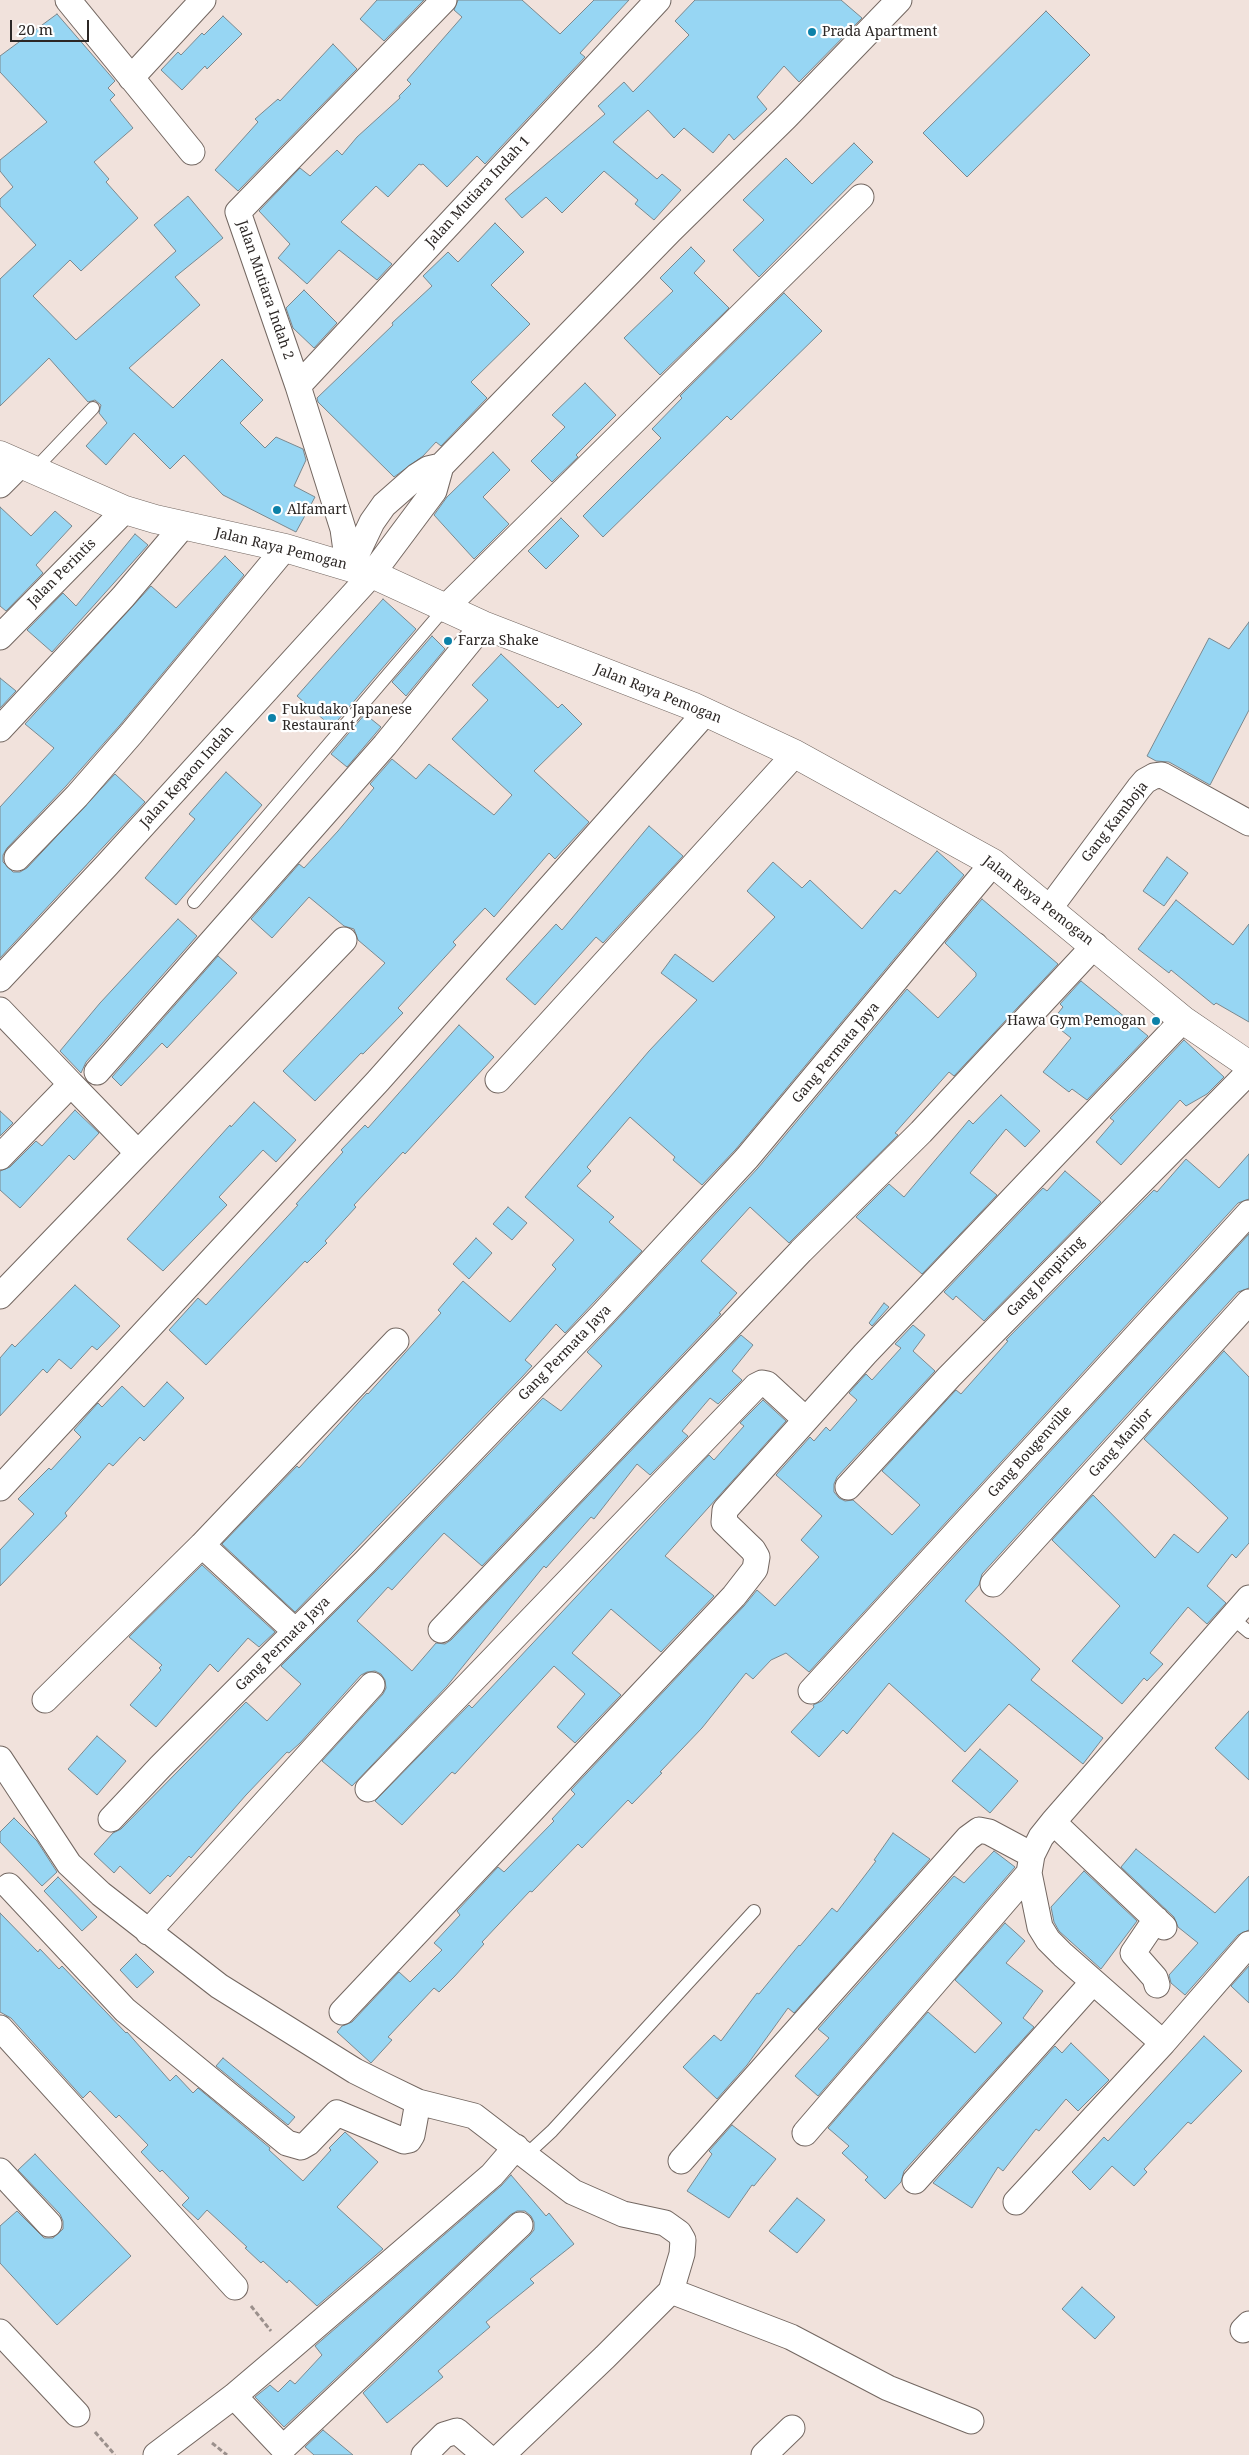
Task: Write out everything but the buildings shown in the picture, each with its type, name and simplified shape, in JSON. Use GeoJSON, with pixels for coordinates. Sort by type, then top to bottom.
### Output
{"type":"FeatureCollection","features":[{"type":"Feature","properties":{"kind":"street"},"geometry":{"type":"LineString","coordinates":[[68,0],[192,152]]}},
{"type":"Feature","properties":{"kind":"street","name":"Jalan Mutiara Indah 2"},"geometry":{"type":"LineString","coordinates":[[357,568],[298,386],[238,212],[444,0]]}},
{"type":"Feature","properties":{"kind":"street","name":"Jalan Mutiara Indah 1"},"geometry":{"type":"LineString","coordinates":[[298,386],[658,0]]}},
{"type":"Feature","properties":{"kind":"street","name":"Jalan Kepaon Indah"},"geometry":{"type":"LineString","coordinates":[[0,979],[107,865],[357,568],[372,522],[384,505],[417,476],[428,469],[441,466],[899,0]]}},
{"type":"Feature","properties":{"kind":"street"},"geometry":{"type":"LineString","coordinates":[[131,78],[192,4]]}},
{"type":"Feature","properties":{"kind":"street"},"geometry":{"type":"LineString","coordinates":[[444,609],[861,197]]}},
{"type":"Feature","properties":{"kind":"street"},"geometry":{"type":"LineString","coordinates":[[0,484],[18,464]]}},
{"type":"Feature","properties":{"kind":"street","name":"Jalan Raya Pemogan"},"geometry":{"type":"LineString","coordinates":[[18,464],[125,510],[184,526],[285,548],[357,568],[483,626],[706,712],[795,754],[993,863],[1184,1020],[1249,1065]]}},
{"type":"Feature","properties":{"kind":"street","name":"Jalan Perintis"},"geometry":{"type":"LineString","coordinates":[[0,637],[125,510]]}},
{"type":"Feature","properties":{"kind":"street"},"geometry":{"type":"LineString","coordinates":[[0,730],[123,597],[184,526]]}},
{"type":"Feature","properties":{"kind":"street"},"geometry":{"type":"LineString","coordinates":[[16,858],[77,796],[131,734],[285,548]]}},
{"type":"Feature","properties":{"kind":"street"},"geometry":{"type":"LineString","coordinates":[[97,1072],[385,745],[483,626]]}},
{"type":"Feature","properties":{"kind":"street"},"geometry":{"type":"LineString","coordinates":[[0,1488],[378,1081],[706,712]]}},
{"type":"Feature","properties":{"kind":"street"},"geometry":{"type":"LineString","coordinates":[[498,1080],[795,754]]}},
{"type":"Feature","properties":{"kind":"street","name":"Gang Kamboja"},"geometry":{"type":"LineString","coordinates":[[1049,909],[1139,788],[1145,781],[1154,776],[1162,775],[1249,823]]}},
{"type":"Feature","properties":{"kind":"street","name":"Gang Permata Jaya"},"geometry":{"type":"LineString","coordinates":[[111,1819],[161,1766],[365,1562],[603,1314],[748,1158],[993,863]]}},
{"type":"Feature","properties":{"kind":"street"},"geometry":{"type":"LineString","coordinates":[[0,1296],[344,940]]}},
{"type":"Feature","properties":{"kind":"street"},"geometry":{"type":"LineString","coordinates":[[440,1630],[801,1251],[921,1132],[1095,945]]}},
{"type":"Feature","properties":{"kind":"street"},"geometry":{"type":"LineString","coordinates":[[0,1010],[138,1153]]}},
{"type":"Feature","properties":{"kind":"street"},"geometry":{"type":"LineString","coordinates":[[342,2012],[738,1590],[755,1569],[758,1557],[724,1522],[725,1510],[805,1419],[1051,1157],[1184,1020]]}},
{"type":"Feature","properties":{"kind":"street","name":"Gang Jempiring"},"geometry":{"type":"LineString","coordinates":[[848,1488],[949,1377],[1249,1072]]}},
{"type":"Feature","properties":{"kind":"street"},"geometry":{"type":"LineString","coordinates":[[0,1157],[71,1084]]}},
{"type":"Feature","properties":{"kind":"street","name":"Gang Bougenville"},"geometry":{"type":"LineString","coordinates":[[811,1691],[1249,1213]]}},
{"type":"Feature","properties":{"kind":"street","name":"Gang Manjor"},"geometry":{"type":"LineString","coordinates":[[993,1584],[1249,1302]]}},
{"type":"Feature","properties":{"kind":"street"},"geometry":{"type":"LineString","coordinates":[[45,1700],[202,1545],[396,1341]]}},
{"type":"Feature","properties":{"kind":"street"},"geometry":{"type":"LineString","coordinates":[[368,1789],[756,1386],[762,1383],[768,1384],[805,1419]]}},
{"type":"Feature","properties":{"kind":"street"},"geometry":{"type":"LineString","coordinates":[[202,1545],[295,1631]]}},
{"type":"Feature","properties":{"kind":"street"},"geometry":{"type":"LineString","coordinates":[[805,2134],[1031,1864],[1041,1836],[1240,1625],[1249,1598]]}},
{"type":"Feature","properties":{"kind":"street"},"geometry":{"type":"LineString","coordinates":[[148,1932],[372,1685]]}},
{"type":"Feature","properties":{"kind":"street"},"geometry":{"type":"LineString","coordinates":[[0,1759],[70,1864],[102,1894],[148,1932],[219,1986],[356,2071],[418,2102],[474,2116],[573,2192],[622,2214],[665,2223],[679,2233],[683,2240],[682,2254],[671,2290],[605,2357],[502,2455]]}},
{"type":"Feature","properties":{"kind":"street"},"geometry":{"type":"LineString","coordinates":[[1053,1822],[1160,1923],[1133,1954],[1155,1978],[1157,1985]]}},
{"type":"Feature","properties":{"kind":"street"},"geometry":{"type":"LineString","coordinates":[[681,2161],[968,1838],[979,1830],[989,1832],[1031,1864],[1040,1927],[1048,1940],[1063,1956],[1164,2043]]}},
{"type":"Feature","properties":{"kind":"street"},"geometry":{"type":"LineString","coordinates":[[9,1886],[125,2010],[287,2143],[301,2147],[308,2143],[337,2113],[404,2141],[409,2140],[412,2135],[418,2102]]}},
{"type":"Feature","properties":{"kind":"street"},"geometry":{"type":"LineString","coordinates":[[1016,2202],[1164,2043],[1249,1944]]}},
{"type":"Feature","properties":{"kind":"street"},"geometry":{"type":"LineString","coordinates":[[915,2181],[1093,1982]]}},
{"type":"Feature","properties":{"kind":"street"},"geometry":{"type":"LineString","coordinates":[[0,2028],[235,2287]]}},
{"type":"Feature","properties":{"kind":"street"},"geometry":{"type":"LineString","coordinates":[[156,2455],[234,2396],[521,2151]]}},
{"type":"Feature","properties":{"kind":"street"},"geometry":{"type":"LineString","coordinates":[[0,2171],[49,2224]]}},
{"type":"Feature","properties":{"kind":"street"},"geometry":{"type":"LineString","coordinates":[[234,2396],[283,2448],[520,2225]]}},
{"type":"Feature","properties":{"kind":"street"},"geometry":{"type":"LineString","coordinates":[[671,2290],[791,2337],[888,2388],[971,2421]]}},
{"type":"Feature","properties":{"kind":"street"},"geometry":{"type":"LineString","coordinates":[[0,2332],[77,2414]]}},
{"type":"Feature","properties":{"kind":"street"},"geometry":{"type":"LineString","coordinates":[[764,2455],[792,2428]]}},
{"type":"Feature","properties":{"kind":"street"},"geometry":{"type":"LineString","coordinates":[[424,2455],[444,2435],[453,2431],[461,2434],[485,2455]]}},
{"type":"Feature","properties":{"kind":"lane"},"geometry":{"type":"LineString","coordinates":[[18,464],[93,408]]}},
{"type":"Feature","properties":{"kind":"lane"},"geometry":{"type":"LineString","coordinates":[[194,902],[444,609]]}},
{"type":"Feature","properties":{"kind":"lane"},"geometry":{"type":"LineString","coordinates":[[521,2151],[552,2131],[754,1912]]}},
{"type":"Feature","properties":{"kind":"path"},"geometry":{"type":"LineString","coordinates":[[235,2287],[287,2351]]}},
{"type":"Feature","properties":{"kind":"path"},"geometry":{"type":"LineString","coordinates":[[77,2414],[116,2455]]}},
{"type":"Feature","properties":{"kind":"place","name":"Prada Apartment"},"geometry":{"type":"Point","coordinates":[812,32]}},
{"type":"Feature","properties":{"kind":"place","name":"Alfamart"},"geometry":{"type":"Point","coordinates":[277,510]}},
{"type":"Feature","properties":{"kind":"place","name":"Farza Shake"},"geometry":{"type":"Point","coordinates":[448,641]}},
{"type":"Feature","properties":{"kind":"place","name":"Fukudako Japanese Restaurant"},"geometry":{"type":"Point","coordinates":[272,718]}},
{"type":"Feature","properties":{"kind":"place","name":"Hawa Gym Pemogan"},"geometry":{"type":"Point","coordinates":[1156,1021]}}]}
